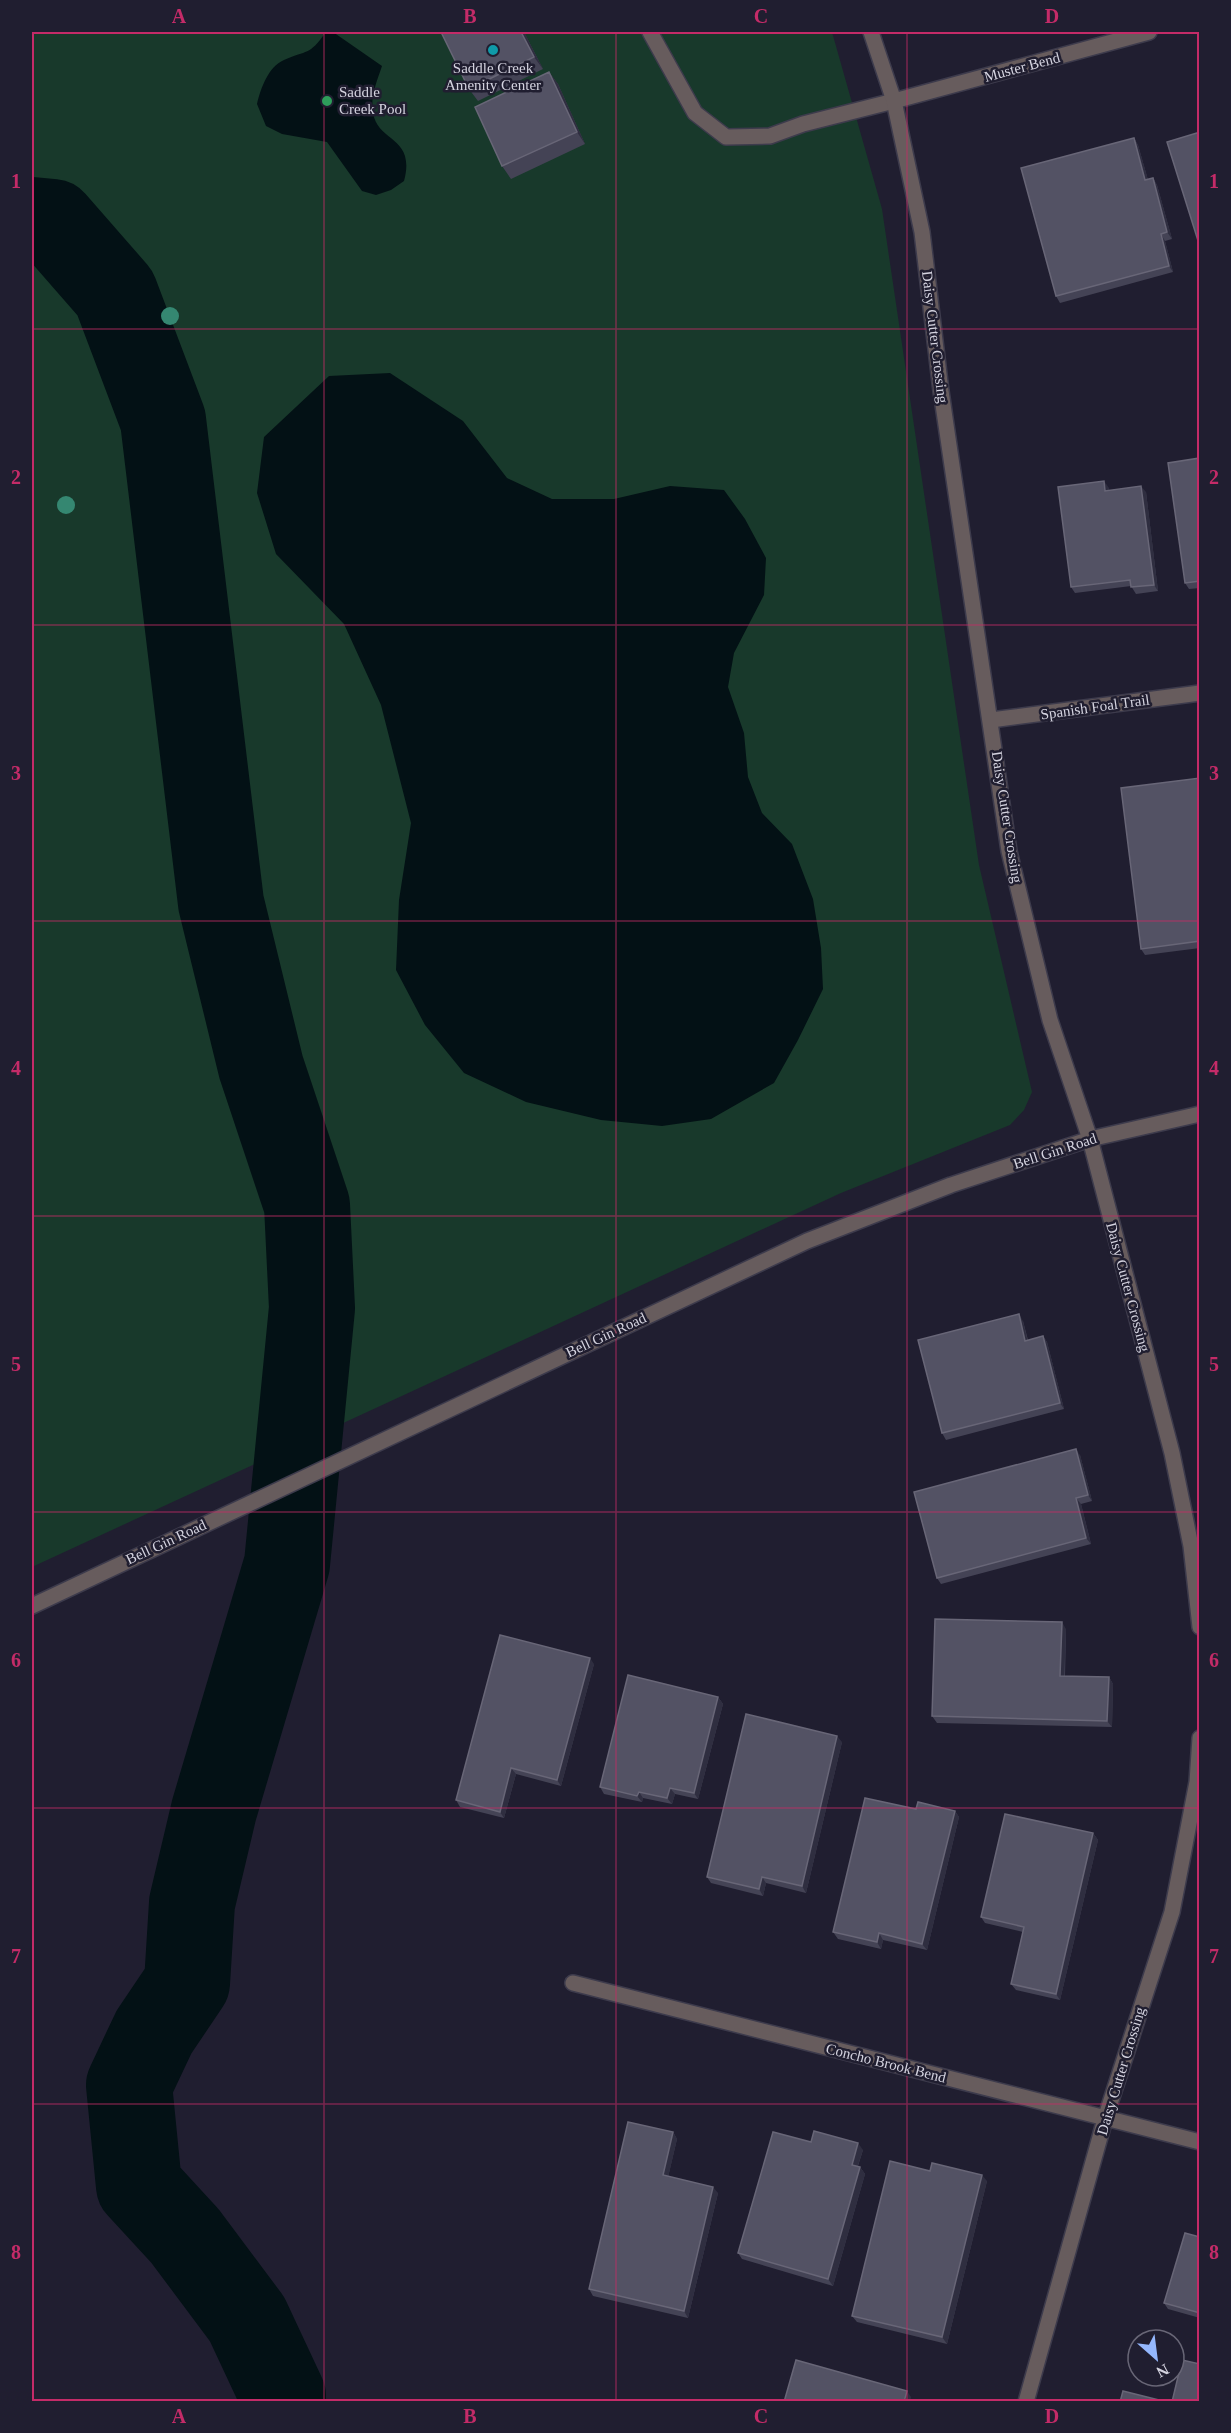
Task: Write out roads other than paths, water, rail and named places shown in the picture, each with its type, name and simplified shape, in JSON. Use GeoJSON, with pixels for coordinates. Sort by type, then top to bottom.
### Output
{"type":"FeatureCollection","features":[{"type":"Feature","properties":{"kind":"street","name":"Muster Bend"},"geometry":{"type":"LineString","coordinates":[[650,32],[695,113],[726,137],[770,136],[803,124],[1149,32]]}},
{"type":"Feature","properties":{"kind":"street","name":"Daisy Cutter Crossing"},"geometry":{"type":"LineString","coordinates":[[871,32],[894,101],[921,232],[941,391],[1009,851],[1050,1020],[1090,1139],[1172,1454],[1191,1546],[1200,1627]]}},
{"type":"Feature","properties":{"kind":"street","name":"Spanish Foal Trail"},"geometry":{"type":"LineString","coordinates":[[991,720],[1200,693]]}},
{"type":"Feature","properties":{"kind":"street","name":"Bell Gin Road"},"geometry":{"type":"LineString","coordinates":[[32,1606],[807,1241],[951,1185],[1090,1139],[1200,1114]]}},
{"type":"Feature","properties":{"kind":"street","name":"Daisy Cutter Crossing"},"geometry":{"type":"LineString","coordinates":[[1026,2402],[1105,2119],[1172,1912],[1197,1782],[1200,1738]]}},
{"type":"Feature","properties":{"kind":"street","name":"Concho Brook Bend"},"geometry":{"type":"LineString","coordinates":[[573,1983],[1200,2142]]}},
{"type":"Feature","properties":{"kind":"waterway"},"geometry":{"type":"LineString","coordinates":[[32,220],[53,222],[115,293],[163,420],[221,903],[261,1067],[307,1205],[312,1308],[287,1564],[214,1810],[192,1903],[187,1983],[154,2032],[129,2085],[139,2186],[185,2236],[247,2319],[283,2396],[282,2402]]}},
{"type":"Feature","properties":{"kind":"place","name":"Saddle Creek Amenity Center"},"geometry":{"type":"Point","coordinates":[493,50]}},
{"type":"Feature","properties":{"kind":"place","name":"Saddle Creek Pool"},"geometry":{"type":"Point","coordinates":[327,101]}}]}
